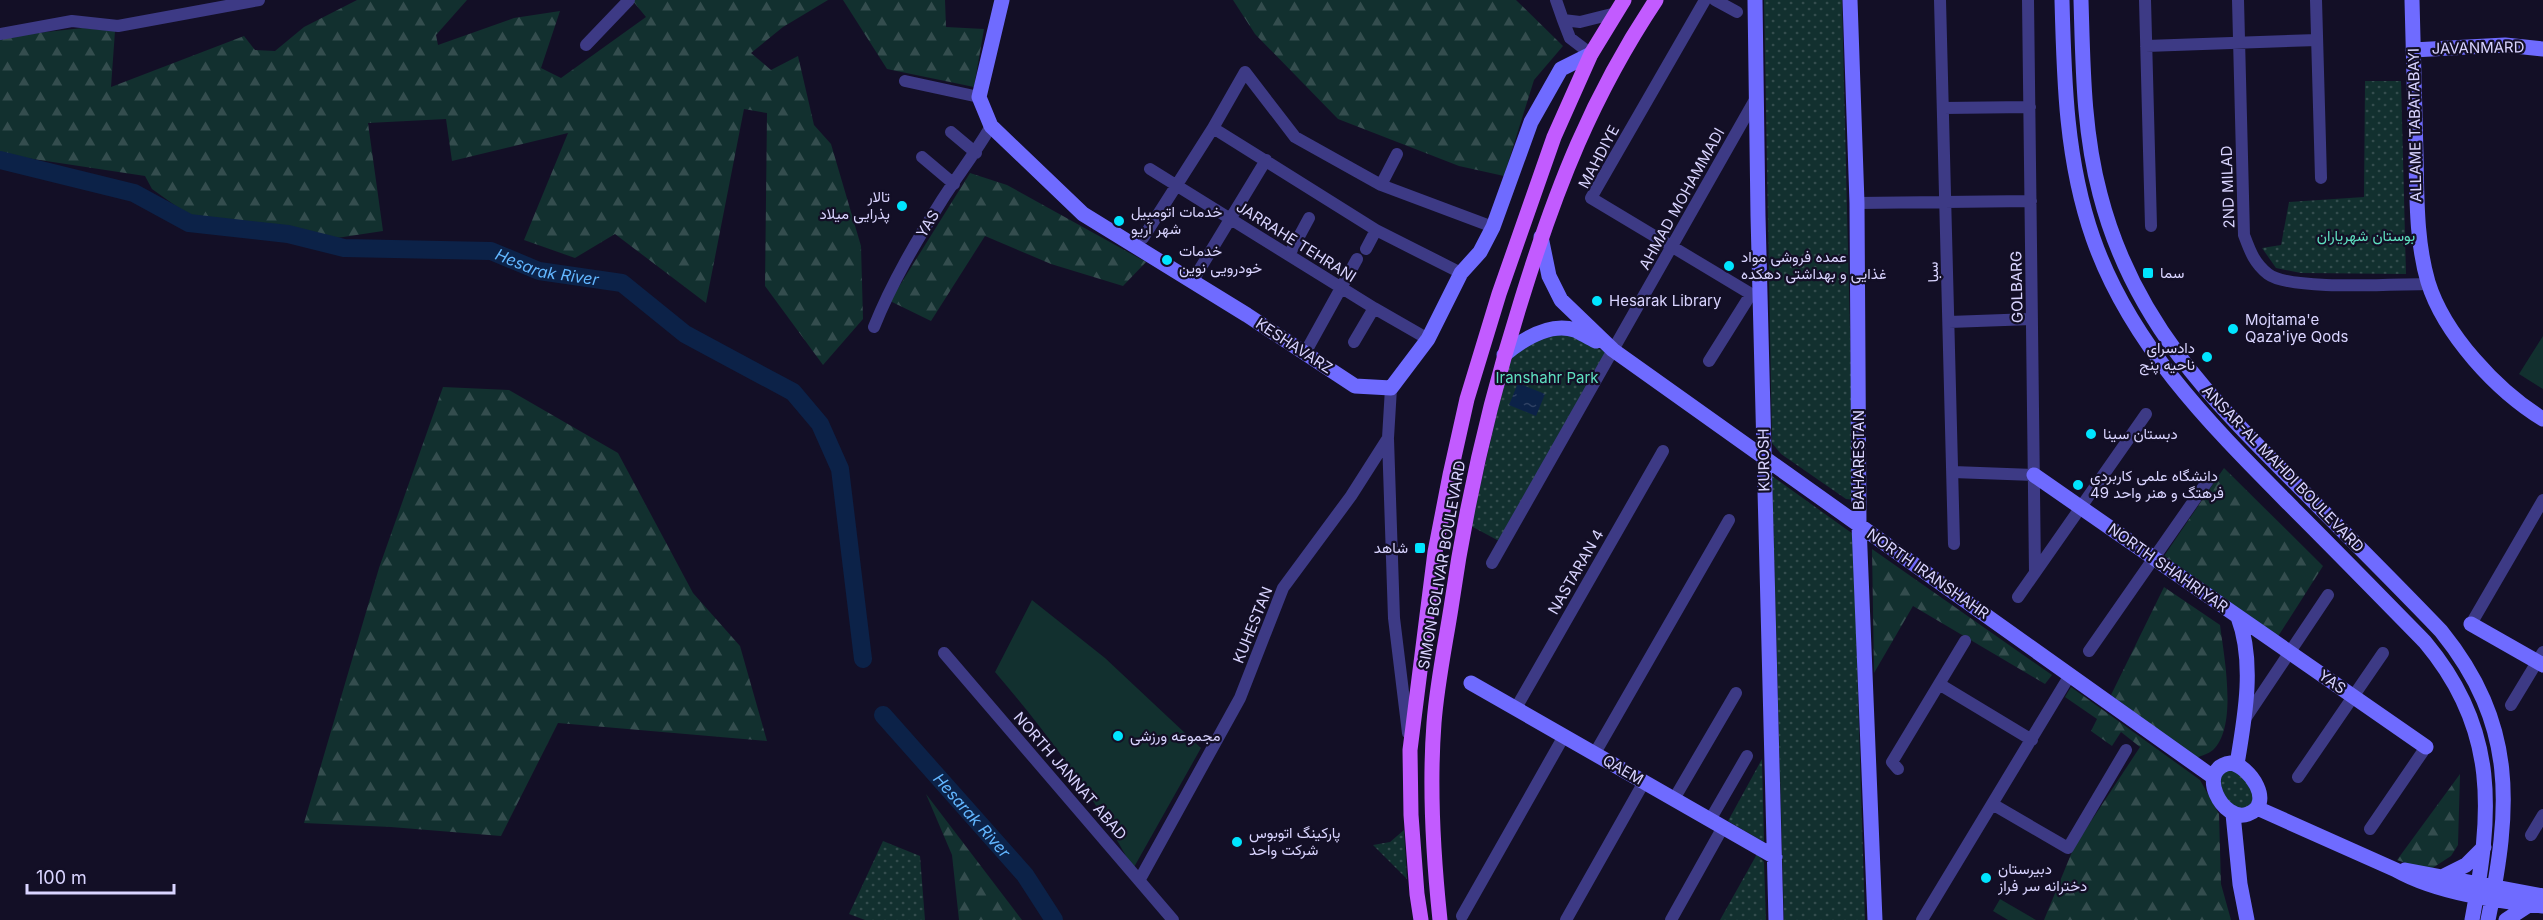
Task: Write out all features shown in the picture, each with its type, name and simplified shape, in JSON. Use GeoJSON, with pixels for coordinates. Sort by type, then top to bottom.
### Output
{"type":"FeatureCollection","features":[{"type":"Feature","properties":{"kind":"main road","name":"SIMON BOLIVAR BOULEVARD"},"geometry":{"type":"LineString","coordinates":[[1440,920],[1431,799],[1434,721],[1467,510],[1504,355],[1541,237],[1568,163],[1587,118],[1638,27],[1656,0]]}},
{"type":"Feature","properties":{"kind":"main road","name":"SIMON BOLIVAR BOULEVARD"},"geometry":{"type":"LineString","coordinates":[[1421,920],[1411,815],[1410,750],[1436,552],[1467,399],[1498,294],[1544,161],[1591,54],[1621,6]]}},
{"type":"Feature","properties":{"kind":"street"},"geometry":{"type":"LineString","coordinates":[[0,34],[72,21],[118,26],[259,0]]}},
{"type":"Feature","properties":{"kind":"street"},"geometry":{"type":"LineString","coordinates":[[586,45],[629,0]]}},
{"type":"Feature","properties":{"kind":"street"},"geometry":{"type":"LineString","coordinates":[[905,81],[979,97],[1002,0]]}},
{"type":"Feature","properties":{"kind":"street"},"geometry":{"type":"LineString","coordinates":[[1391,388],[1428,339],[1461,273],[1480,252],[1493,227],[1531,122],[1561,69],[1591,54],[1570,38],[1556,0]]}},
{"type":"Feature","properties":{"kind":"street","name":"MAHDIYE"},"geometry":{"type":"LineString","coordinates":[[1705,0],[1591,198],[1751,294],[1709,361]]}},
{"type":"Feature","properties":{"kind":"street"},"geometry":{"type":"LineString","coordinates":[[1715,0],[1737,12]]}},
{"type":"Feature","properties":{"kind":"street","name":"KUROSH"},"geometry":{"type":"LineString","coordinates":[[1755,0],[1776,920]]}},
{"type":"Feature","properties":{"kind":"street","name":"BAHARESTAN"},"geometry":{"type":"LineString","coordinates":[[1850,0],[1857,203],[1859,525],[1875,920]]}},
{"type":"Feature","properties":{"kind":"street","name":"سبا"},"geometry":{"type":"LineString","coordinates":[[1940,0],[1954,544]]}},
{"type":"Feature","properties":{"kind":"street","name":"GOLBARG"},"geometry":{"type":"LineString","coordinates":[[2028,0],[2035,573]]}},
{"type":"Feature","properties":{"kind":"street","name":"ANSAR-AL MAHDI BOULEVARD"},"geometry":{"type":"LineString","coordinates":[[2062,0],[2066,106],[2071,149],[2093,238],[2117,292],[2156,357],[2183,393],[2425,642],[2450,674],[2475,729],[2481,756],[2487,795],[2484,847],[2488,920]]}},
{"type":"Feature","properties":{"kind":"street","name":"ANSAR-AL MAHDI BOULEVARD"},"geometry":{"type":"LineString","coordinates":[[2081,0],[2085,117],[2095,175],[2115,243],[2134,285],[2162,334],[2197,381],[2441,631],[2473,674],[2490,713],[2501,753],[2503,798],[2486,891],[2472,920]]}},
{"type":"Feature","properties":{"kind":"street"},"geometry":{"type":"LineString","coordinates":[[2145,0],[2151,226]]}},
{"type":"Feature","properties":{"kind":"street","name":"2ND MILAD"},"geometry":{"type":"LineString","coordinates":[[2238,0],[2244,235],[2253,259],[2269,275],[2294,283],[2429,284]]}},
{"type":"Feature","properties":{"kind":"street"},"geometry":{"type":"LineString","coordinates":[[2316,0],[2321,178]]}},
{"type":"Feature","properties":{"kind":"street","name":"ALLAME TABATABAYI"},"geometry":{"type":"LineString","coordinates":[[2412,0],[2418,216],[2429,284],[2444,316],[2467,350],[2522,406],[2543,419]]}},
{"type":"Feature","properties":{"kind":"street"},"geometry":{"type":"LineString","coordinates":[[1563,20],[1580,22],[1621,6]]}},
{"type":"Feature","properties":{"kind":"street"},"geometry":{"type":"LineString","coordinates":[[2146,46],[2317,40]]}},
{"type":"Feature","properties":{"kind":"street","name":"JAVANMARD"},"geometry":{"type":"LineString","coordinates":[[2413,50],[2505,45],[2543,49]]}},
{"type":"Feature","properties":{"kind":"street"},"geometry":{"type":"LineString","coordinates":[[1143,238],[1213,128],[1245,72],[1295,137],[1381,185],[1493,227]]}},
{"type":"Feature","properties":{"kind":"street","name":"AHMAD MOHAMMADI"},"geometry":{"type":"LineString","coordinates":[[1492,563],[1758,94]]}},
{"type":"Feature","properties":{"kind":"street","name":"KESHAVARZ"},"geometry":{"type":"LineString","coordinates":[[979,97],[991,126],[1083,214],[1355,386],[1391,388]]}},
{"type":"Feature","properties":{"kind":"street"},"geometry":{"type":"LineString","coordinates":[[1943,108],[2030,107]]}},
{"type":"Feature","properties":{"kind":"street","name":"YAS"},"geometry":{"type":"LineString","coordinates":[[874,327],[903,265],[991,126]]}},
{"type":"Feature","properties":{"kind":"street"},"geometry":{"type":"LineString","coordinates":[[1213,128],[1376,230],[1461,273]]}},
{"type":"Feature","properties":{"kind":"street"},"geometry":{"type":"LineString","coordinates":[[951,132],[976,153]]}},
{"type":"Feature","properties":{"kind":"street"},"geometry":{"type":"LineString","coordinates":[[1381,185],[1397,154]]}},
{"type":"Feature","properties":{"kind":"street"},"geometry":{"type":"LineString","coordinates":[[922,157],[954,184]]}},
{"type":"Feature","properties":{"kind":"street"},"geometry":{"type":"LineString","coordinates":[[1192,282],[1266,160]]}},
{"type":"Feature","properties":{"kind":"street","name":"JARRAHE TEHRANI"},"geometry":{"type":"LineString","coordinates":[[1150,169],[1428,339]]}},
{"type":"Feature","properties":{"kind":"street"},"geometry":{"type":"LineString","coordinates":[[1857,203],[2031,201]]}},
{"type":"Feature","properties":{"kind":"street"},"geometry":{"type":"LineString","coordinates":[[1289,255],[1309,218]]}},
{"type":"Feature","properties":{"kind":"street"},"geometry":{"type":"LineString","coordinates":[[1366,249],[1376,230]]}},
{"type":"Feature","properties":{"kind":"street"},"geometry":{"type":"LineString","coordinates":[[1541,237],[1549,276],[1561,300],[1612,350]]}},
{"type":"Feature","properties":{"kind":"street"},"geometry":{"type":"LineString","coordinates":[[1305,353],[1357,259]]}},
{"type":"Feature","properties":{"kind":"street"},"geometry":{"type":"LineString","coordinates":[[1354,342],[1374,308]]}},
{"type":"Feature","properties":{"kind":"street"},"geometry":{"type":"LineString","coordinates":[[1949,322],[2032,318]]}},
{"type":"Feature","properties":{"kind":"street"},"geometry":{"type":"LineString","coordinates":[[1504,355],[1531,337],[1553,329],[1575,330],[1612,350]]}},
{"type":"Feature","properties":{"kind":"street","name":"NORTH IRANSHAHR"},"geometry":{"type":"LineString","coordinates":[[1612,350],[2213,777]]}},
{"type":"Feature","properties":{"kind":"street","name":"KUHESTAN"},"geometry":{"type":"LineString","coordinates":[[1140,879],[1240,698],[1283,588],[1352,496],[1388,438],[1391,388]]}},
{"type":"Feature","properties":{"kind":"street"},"geometry":{"type":"LineString","coordinates":[[2018,597],[2146,414]]}},
{"type":"Feature","properties":{"kind":"street"},"geometry":{"type":"LineString","coordinates":[[1388,438],[1394,618],[1410,750]]}},
{"type":"Feature","properties":{"kind":"street","name":"NASTARAN 4"},"geometry":{"type":"LineString","coordinates":[[1516,708],[1663,451]]}},
{"type":"Feature","properties":{"kind":"street"},"geometry":{"type":"LineString","coordinates":[[1953,472],[2034,475]]}},
{"type":"Feature","properties":{"kind":"street","name":"NORTH SHAHRIYAR"},"geometry":{"type":"LineString","coordinates":[[2034,475],[2238,616],[2246,637],[2244,721],[2237,764]]}},
{"type":"Feature","properties":{"kind":"street"},"geometry":{"type":"LineString","coordinates":[[2089,651],[2209,479]]}},
{"type":"Feature","properties":{"kind":"street"},"geometry":{"type":"LineString","coordinates":[[2511,705],[2541,660],[2471,624],[2543,500]]}},
{"type":"Feature","properties":{"kind":"street"},"geometry":{"type":"LineString","coordinates":[[1595,753],[1729,520]]}},
{"type":"Feature","properties":{"kind":"street"},"geometry":{"type":"LineString","coordinates":[[2244,721],[2328,595]]}},
{"type":"Feature","properties":{"kind":"street","name":"YAS"},"geometry":{"type":"LineString","coordinates":[[2238,616],[2426,747]]}},
{"type":"Feature","properties":{"kind":"street"},"geometry":{"type":"LineString","coordinates":[[1898,769],[1892,762],[1965,641]]}},
{"type":"Feature","properties":{"kind":"street","name":"NORTH JANNAT ABAD"},"geometry":{"type":"LineString","coordinates":[[944,653],[1173,920]]}},
{"type":"Feature","properties":{"kind":"street"},"geometry":{"type":"LineString","coordinates":[[2298,777],[2384,653]]}},
{"type":"Feature","properties":{"kind":"street"},"geometry":{"type":"LineString","coordinates":[[1922,920],[2070,675]]}},
{"type":"Feature","properties":{"kind":"street","name":"QAEM"},"geometry":{"type":"LineString","coordinates":[[1471,683],[1775,857]]}},
{"type":"Feature","properties":{"kind":"street"},"geometry":{"type":"LineString","coordinates":[[1939,684],[2032,740]]}},
{"type":"Feature","properties":{"kind":"street"},"geometry":{"type":"LineString","coordinates":[[1674,799],[1736,693]]}},
{"type":"Feature","properties":{"kind":"street"},"geometry":{"type":"LineString","coordinates":[[1462,916],[1564,736]]}},
{"type":"Feature","properties":{"kind":"street"},"geometry":{"type":"LineString","coordinates":[[2370,829],[2426,747]]}},
{"type":"Feature","properties":{"kind":"street"},"geometry":{"type":"LineString","coordinates":[[1994,804],[2068,848],[2126,750]]}},
{"type":"Feature","properties":{"kind":"street"},"geometry":{"type":"LineString","coordinates":[[1674,919],[1747,756]]}},
{"type":"Feature","properties":{"kind":"street"},"geometry":{"type":"LineString","coordinates":[[2233,813],[2244,815],[2257,808],[2260,800],[2259,788],[2247,771],[2237,764],[2226,764],[2220,766],[2213,777],[2216,793],[2233,813],[2240,884],[2247,920]]}},
{"type":"Feature","properties":{"kind":"street"},"geometry":{"type":"LineString","coordinates":[[1566,920],[1644,782]]}},
{"type":"Feature","properties":{"kind":"street"},"geometry":{"type":"LineString","coordinates":[[2257,808],[2415,880],[2486,891],[2543,896]]}},
{"type":"Feature","properties":{"kind":"street"},"geometry":{"type":"LineString","coordinates":[[2531,834],[2543,815]]}},
{"type":"Feature","properties":{"kind":"street"},"geometry":{"type":"LineString","coordinates":[[2444,876],[2466,865],[2484,847]]}},
{"type":"Feature","properties":{"kind":"street"},"geometry":{"type":"LineString","coordinates":[[2396,870],[2417,870],[2444,876],[2536,905]]}},
{"type":"Feature","properties":{"kind":"street"},"geometry":{"type":"LineString","coordinates":[[2506,920],[2536,905]]}},
{"type":"Feature","properties":{"kind":"green space"},"geometry":{"type":"Polygon","coordinates":[[[357,0],[467,0],[436,35],[438,45],[514,18],[560,11],[541,68],[561,78],[646,17],[632,0],[828,0],[783,27],[751,53],[771,70],[798,56],[814,125],[831,144],[861,246],[863,319],[823,365],[765,286],[767,113],[744,109],[706,303],[615,234],[575,258],[524,240],[568,133],[452,161],[446,119],[368,123],[383,231],[330,239],[226,220],[190,216],[152,189],[145,176],[0,154],[0,37],[83,28],[115,31],[111,87],[244,36],[255,50],[275,51],[304,27],[357,0]]]}},
{"type":"Feature","properties":{"kind":"green space"},"geometry":{"type":"Polygon","coordinates":[[[843,0],[945,0],[946,27],[984,29],[974,87],[887,69],[843,0]]]}},
{"type":"Feature","properties":{"kind":"green space"},"geometry":{"type":"Polygon","coordinates":[[[1233,0],[1516,0],[1563,46],[1534,80],[1504,176],[1459,166],[1338,119],[1255,34],[1233,0]]]}},
{"type":"Feature","properties":{"kind":"green space"},"geometry":{"type":"Polygon","coordinates":[[[1764,0],[1842,0],[1854,500],[1846,499],[1781,454],[1772,443],[1764,0]]]}},
{"type":"Feature","properties":{"kind":"green space","name":"بوستان شهریاران"},"geometry":{"type":"Polygon","coordinates":[[[2365,81],[2401,81],[2406,274],[2301,273],[2276,268],[2262,248],[2281,245],[2289,202],[2364,197],[2365,81]]]}},
{"type":"Feature","properties":{"kind":"green space"},"geometry":{"type":"Polygon","coordinates":[[[970,173],[1007,185],[1146,262],[1123,286],[1051,264],[985,236],[931,321],[890,301],[970,173]]]}},
{"type":"Feature","properties":{"kind":"green space","name":"Iranshahr Park"},"geometry":{"type":"Polygon","coordinates":[[[1551,335],[1574,335],[1607,353],[1499,541],[1471,526],[1507,369],[1513,356],[1522,346],[1551,335]]]}},
{"type":"Feature","properties":{"kind":"green space"},"geometry":{"type":"Polygon","coordinates":[[[2543,336],[2543,389],[2519,374],[2543,336]]]}},
{"type":"Feature","properties":{"kind":"green space"},"geometry":{"type":"Polygon","coordinates":[[[443,387],[509,390],[618,453],[693,593],[740,646],[767,741],[558,723],[501,836],[304,823],[379,568],[443,387]]]}},
{"type":"Feature","properties":{"kind":"green space"},"geometry":{"type":"Polygon","coordinates":[[[2224,468],[2323,566],[2277,638],[2164,556],[2224,468]]]}},
{"type":"Feature","properties":{"kind":"green space"},"geometry":{"type":"Polygon","coordinates":[[[1772,476],[1853,534],[1865,920],[1784,920],[1772,476]]]}},
{"type":"Feature","properties":{"kind":"green space"},"geometry":{"type":"Polygon","coordinates":[[[1872,549],[2052,675],[2045,684],[1913,606],[1874,673],[1872,549]]]}},
{"type":"Feature","properties":{"kind":"green space"},"geometry":{"type":"Polygon","coordinates":[[[2164,587],[2220,625],[2227,690],[2225,725],[2221,739],[2213,750],[2195,758],[2111,695],[2164,587]]]}},
{"type":"Feature","properties":{"kind":"green space","name":"مجموعه ورزشی"},"geometry":{"type":"Polygon","coordinates":[[[1032,600],[1105,658],[1201,748],[1133,869],[1087,791],[1034,719],[995,672],[1032,600]]]}},
{"type":"Feature","properties":{"kind":"green space"},"geometry":{"type":"Polygon","coordinates":[[[2071,687],[2200,780],[2219,814],[2221,884],[2231,920],[2044,920],[2074,847],[2140,747],[2121,732],[2112,746],[2091,731],[2097,719],[2065,697],[2071,687]]]}},
{"type":"Feature","properties":{"kind":"green space"},"geometry":{"type":"Polygon","coordinates":[[[1762,759],[1764,842],[1728,821],[1762,759]]]}},
{"type":"Feature","properties":{"kind":"green space"},"geometry":{"type":"Polygon","coordinates":[[[2235,766],[2255,790],[2251,808],[2232,808],[2217,786],[2217,777],[2235,766]]]}},
{"type":"Feature","properties":{"kind":"green space"},"geometry":{"type":"Polygon","coordinates":[[[2460,774],[2458,845],[2451,856],[2428,871],[2397,860],[2460,774]]]}},
{"type":"Feature","properties":{"kind":"green space"},"geometry":{"type":"Polygon","coordinates":[[[926,794],[1022,920],[959,920],[952,855],[926,794]]]}},
{"type":"Feature","properties":{"kind":"green space"},"geometry":{"type":"Polygon","coordinates":[[[1404,830],[1407,879],[1373,845],[1390,842],[1404,830]]]}},
{"type":"Feature","properties":{"kind":"green space"},"geometry":{"type":"Polygon","coordinates":[[[883,841],[920,856],[925,920],[865,920],[849,914],[883,841]]]}},
{"type":"Feature","properties":{"kind":"green space"},"geometry":{"type":"Polygon","coordinates":[[[1757,854],[1764,862],[1766,920],[1720,920],[1757,854]]]}},
{"type":"Feature","properties":{"kind":"green space"},"geometry":{"type":"Polygon","coordinates":[[[2000,899],[2036,920],[2008,920],[1993,911],[2000,899]]]}},
{"type":"Feature","properties":{"kind":"water"},"geometry":{"type":"Polygon","coordinates":[[[1518,383],[1545,394],[1536,416],[1509,405],[1518,383]]]}},
{"type":"Feature","properties":{"kind":"waterway","name":"Hesarak River"},"geometry":{"type":"LineString","coordinates":[[0,160],[134,193],[189,223],[288,234],[344,248],[491,251],[539,271],[622,283],[685,334],[793,392],[820,424],[840,469],[863,659]]}},
{"type":"Feature","properties":{"kind":"waterway","name":"Hesarak River"},"geometry":{"type":"LineString","coordinates":[[883,715],[1025,875],[1054,920]]}},
{"type":"Feature","properties":{"kind":"place","name":"تالار پذرایی میلاد"},"geometry":{"type":"Point","coordinates":[902,206]}},
{"type":"Feature","properties":{"kind":"place","name":"خدمات اتومبیل شهر آریو"},"geometry":{"type":"Point","coordinates":[1119,221]}},
{"type":"Feature","properties":{"kind":"place","name":"خدمات خودرویی نوین"},"geometry":{"type":"Point","coordinates":[1167,260]}},
{"type":"Feature","properties":{"kind":"place","name":"عمده فروشی مواد غذایی و بهداشتی دهکده"},"geometry":{"type":"Point","coordinates":[1729,266]}},
{"type":"Feature","properties":{"kind":"place","name":"سما"},"geometry":{"type":"Point","coordinates":[2148,273]}},
{"type":"Feature","properties":{"kind":"place","name":"Hesarak Library"},"geometry":{"type":"Point","coordinates":[1597,301]}},
{"type":"Feature","properties":{"kind":"place","name":"Mojtama'e Qaza'iye Qods"},"geometry":{"type":"Point","coordinates":[2233,329]}},
{"type":"Feature","properties":{"kind":"place","name":"دادسرای ناحیه پنج"},"geometry":{"type":"Point","coordinates":[2207,357]}},
{"type":"Feature","properties":{"kind":"place","name":"دبستان سینا"},"geometry":{"type":"Point","coordinates":[2091,434]}},
{"type":"Feature","properties":{"kind":"place","name":"دانشگاه علمی کاربردی فرهتگ و هنر واحد 49"},"geometry":{"type":"Point","coordinates":[2078,485]}},
{"type":"Feature","properties":{"kind":"place","name":"شاهد"},"geometry":{"type":"Point","coordinates":[1420,548]}},
{"type":"Feature","properties":{"kind":"place","name":"مجموعه ورزشی"},"geometry":{"type":"Point","coordinates":[1118,736]}},
{"type":"Feature","properties":{"kind":"place","name":"پارکینگ اتوبوس شرکت واحد"},"geometry":{"type":"Point","coordinates":[1237,842]}},
{"type":"Feature","properties":{"kind":"place","name":"دبیرستان دخترانه سر فراز"},"geometry":{"type":"Point","coordinates":[1986,878]}}]}
